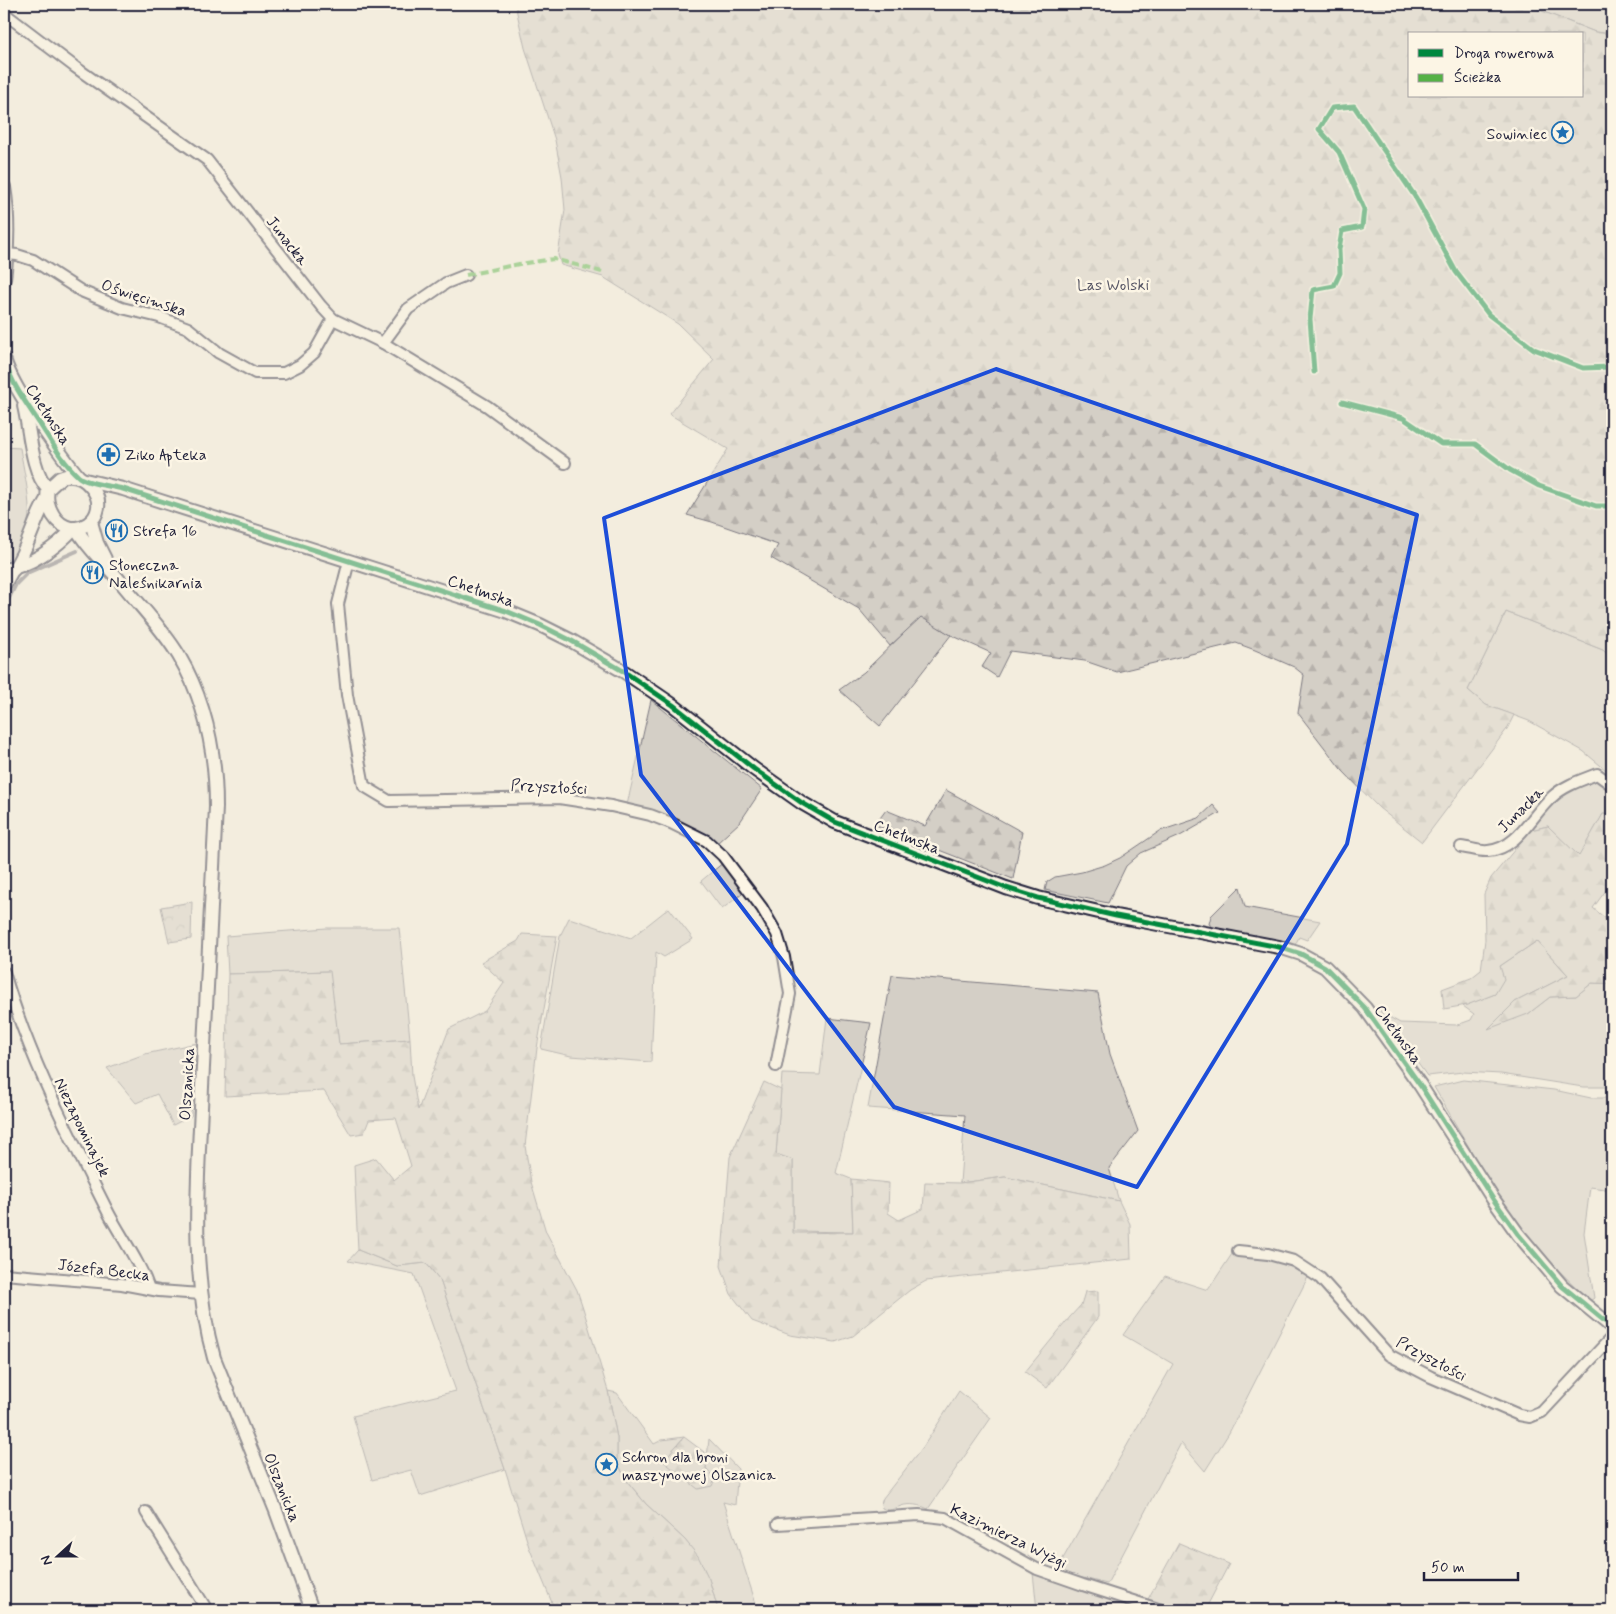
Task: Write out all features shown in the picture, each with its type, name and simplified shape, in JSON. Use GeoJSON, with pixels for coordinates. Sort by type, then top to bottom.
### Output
{"type":"FeatureCollection","features":[{"type":"Feature","properties":{"kind":"street","name":"Junacka"},"geometry":{"type":"LineString","coordinates":[[4,12],[75,67],[207,160],[333,319],[383,343],[486,406],[565,463]]}},
{"type":"Feature","properties":{"kind":"street"},"geometry":{"type":"LineString","coordinates":[[4,187],[7,205],[7,254],[4,279]]}},
{"type":"Feature","properties":{"kind":"street","name":"Oświęcimska"},"geometry":{"type":"LineString","coordinates":[[7,254],[33,260],[81,291],[122,308],[159,317],[188,328],[219,353],[255,372],[284,373],[300,365],[314,354],[333,319]]}},
{"type":"Feature","properties":{"kind":"street"},"geometry":{"type":"LineString","coordinates":[[383,343],[408,309],[446,283],[466,275]]}},
{"type":"Feature","properties":{"kind":"street","name":"Chełmska"},"geometry":{"type":"LineString","coordinates":[[4,360],[22,396],[58,453],[82,479],[123,489],[506,611],[570,640],[623,671],[673,704],[770,780],[802,803],[835,822],[1030,896],[1116,916],[1279,947],[1301,954],[1325,967],[1381,1029],[1420,1085],[1493,1199],[1530,1249],[1562,1286],[1612,1327]]}},
{"type":"Feature","properties":{"kind":"street","name":"Chełmska"},"geometry":{"type":"LineString","coordinates":[[22,396],[37,470],[48,494]]}},
{"type":"Feature","properties":{"kind":"street"},"geometry":{"type":"LineString","coordinates":[[4,587],[9,570],[22,558],[38,514],[48,494],[60,478],[72,476],[82,479],[97,495],[98,501],[95,517],[81,528],[61,524],[48,507],[48,494]]}},
{"type":"Feature","properties":{"kind":"street"},"geometry":{"type":"LineString","coordinates":[[97,508],[104,497],[111,492],[123,489]]}},
{"type":"Feature","properties":{"kind":"street","name":"Olszanicka"},"geometry":{"type":"LineString","coordinates":[[91,522],[97,543],[111,570]]}},
{"type":"Feature","properties":{"kind":"street"},"geometry":{"type":"LineString","coordinates":[[9,570],[48,551],[75,528]]}},
{"type":"Feature","properties":{"kind":"street","name":"Olszanicka"},"geometry":{"type":"LineString","coordinates":[[75,528],[90,549],[111,570],[165,636],[190,678],[200,700],[207,726],[216,780],[216,807],[197,1202],[201,1294],[214,1358],[276,1511],[312,1610]]}},
{"type":"Feature","properties":{"kind":"street","name":"Przyszłości"},"geometry":{"type":"LineString","coordinates":[[349,561],[338,604],[347,694],[364,786],[388,801],[559,798],[611,806],[657,818],[708,841],[723,856],[762,908],[777,934],[784,957],[790,994],[776,1066]]}},
{"type":"Feature","properties":{"kind":"street","name":"Junacka"},"geometry":{"type":"LineString","coordinates":[[1462,847],[1486,851],[1496,850],[1510,842],[1552,796],[1568,786],[1597,774],[1612,785]]}},
{"type":"Feature","properties":{"kind":"street","name":"Niezapominajek"},"geometry":{"type":"LineString","coordinates":[[4,972],[14,1006],[44,1080],[109,1214],[149,1289]]}},
{"type":"Feature","properties":{"kind":"street","name":"Przyszłości"},"geometry":{"type":"LineString","coordinates":[[1238,1251],[1268,1254],[1294,1261],[1320,1278],[1389,1355],[1431,1377],[1519,1415],[1530,1416],[1542,1412],[1612,1337]]}},
{"type":"Feature","properties":{"kind":"street","name":"Józefa Becka"},"geometry":{"type":"LineString","coordinates":[[4,1274],[122,1284],[149,1289],[201,1294]]}},
{"type":"Feature","properties":{"kind":"street"},"geometry":{"type":"LineString","coordinates":[[146,1512],[207,1610]]}},
{"type":"Feature","properties":{"kind":"street","name":"Kazimierza Wyżgi"},"geometry":{"type":"LineString","coordinates":[[778,1524],[919,1514],[945,1518],[1037,1569],[1083,1586],[1161,1610]]}},
{"type":"Feature","properties":{"kind":"highlighted area"},"geometry":{"type":"Polygon","coordinates":[[[996,369],[1417,515],[1347,844],[1137,1187],[894,1107],[641,775],[604,518],[996,369]]]}},
{"type":"Feature","properties":{"kind":"green space","name":"Las Wolski"},"geometry":{"type":"Polygon","coordinates":[[[515,4],[1524,4],[1595,32],[1612,34],[1612,128],[1610,135],[1612,137],[1612,659],[1603,650],[1506,612],[1468,690],[1486,705],[1514,715],[1507,729],[1422,842],[1379,808],[1341,769],[1298,713],[1304,675],[1294,667],[1236,643],[1117,672],[1085,661],[1010,651],[997,677],[982,667],[991,653],[951,635],[921,617],[890,646],[859,609],[771,558],[778,545],[687,515],[728,449],[669,414],[714,359],[678,324],[603,277],[561,265],[558,255],[565,210],[562,177],[555,140],[525,48],[515,4]]]}},
{"type":"Feature","properties":{"kind":"green space"},"geometry":{"type":"Polygon","coordinates":[[[1524,4],[1612,4],[1612,34],[1595,32],[1524,4]]]}},
{"type":"Feature","properties":{"kind":"green space"},"geometry":{"type":"Polygon","coordinates":[[[4,447],[20,448],[27,487],[29,516],[22,541],[14,559],[4,560],[4,447]]]}},
{"type":"Feature","properties":{"kind":"green space"},"geometry":{"type":"Polygon","coordinates":[[[1506,612],[1603,650],[1612,659],[1612,775],[1583,751],[1529,721],[1486,705],[1468,690],[1506,612]]]}},
{"type":"Feature","properties":{"kind":"green space"},"geometry":{"type":"Polygon","coordinates":[[[921,616],[951,635],[880,726],[839,690],[864,672],[921,616]]]}},
{"type":"Feature","properties":{"kind":"green space"},"geometry":{"type":"Polygon","coordinates":[[[651,700],[762,789],[740,822],[717,843],[655,810],[627,805],[651,700]]]}},
{"type":"Feature","properties":{"kind":"green space"},"geometry":{"type":"Polygon","coordinates":[[[1588,778],[1603,779],[1612,787],[1612,815],[1603,814],[1579,857],[1548,826],[1531,830],[1552,800],[1588,778]]]}},
{"type":"Feature","properties":{"kind":"green space"},"geometry":{"type":"Polygon","coordinates":[[[946,790],[1022,832],[1013,879],[875,825],[886,810],[925,826],[946,790]]]}},
{"type":"Feature","properties":{"kind":"green space"},"geometry":{"type":"Polygon","coordinates":[[[1213,805],[1220,813],[1180,836],[1141,853],[1126,866],[1108,903],[1045,890],[1047,882],[1055,877],[1105,865],[1120,858],[1160,831],[1199,818],[1213,805]]]}},
{"type":"Feature","properties":{"kind":"green space"},"geometry":{"type":"Polygon","coordinates":[[[1603,814],[1612,815],[1612,882],[1593,908],[1612,924],[1611,984],[1592,983],[1576,996],[1550,997],[1528,1014],[1488,1029],[1515,1002],[1568,975],[1537,941],[1500,966],[1504,979],[1495,994],[1467,1005],[1444,1009],[1442,989],[1471,978],[1481,970],[1485,940],[1484,894],[1491,878],[1531,830],[1548,826],[1579,856],[1603,814]]]}},
{"type":"Feature","properties":{"kind":"green space"},"geometry":{"type":"Polygon","coordinates":[[[724,862],[746,891],[722,909],[701,881],[724,862]]]}},
{"type":"Feature","properties":{"kind":"green space"},"geometry":{"type":"Polygon","coordinates":[[[1240,887],[1245,907],[1320,921],[1307,940],[1299,937],[1295,945],[1213,927],[1209,924],[1211,916],[1240,887]]]}},
{"type":"Feature","properties":{"kind":"green space"},"geometry":{"type":"Polygon","coordinates":[[[192,902],[191,939],[169,942],[161,907],[192,902]]]}},
{"type":"Feature","properties":{"kind":"green space"},"geometry":{"type":"Polygon","coordinates":[[[669,908],[693,939],[664,957],[656,952],[651,1062],[571,1056],[541,1049],[560,936],[569,918],[631,938],[669,908]]]}},
{"type":"Feature","properties":{"kind":"green space"},"geometry":{"type":"Polygon","coordinates":[[[327,928],[399,928],[410,1039],[339,1044],[329,971],[228,974],[226,936],[327,928]]]}},
{"type":"Feature","properties":{"kind":"green space"},"geometry":{"type":"Polygon","coordinates":[[[522,934],[557,936],[537,1048],[525,1146],[531,1182],[546,1232],[577,1290],[583,1308],[608,1391],[617,1438],[617,1461],[626,1480],[646,1504],[685,1540],[698,1556],[709,1579],[718,1610],[555,1610],[529,1547],[505,1469],[440,1280],[426,1263],[397,1266],[358,1250],[354,1165],[376,1158],[394,1180],[411,1166],[396,1118],[369,1120],[364,1133],[351,1135],[324,1091],[225,1096],[228,974],[330,971],[339,1044],[410,1039],[412,1076],[418,1110],[449,1029],[485,1011],[504,983],[481,962],[518,941],[522,934]]]}},
{"type":"Feature","properties":{"kind":"green space"},"geometry":{"type":"Polygon","coordinates":[[[1537,941],[1568,975],[1515,1002],[1528,1014],[1550,997],[1576,996],[1592,983],[1611,984],[1612,1087],[1583,1087],[1501,1074],[1463,1072],[1427,1076],[1380,1011],[1383,1009],[1391,1018],[1400,1023],[1457,1025],[1471,1020],[1474,1014],[1463,1006],[1495,994],[1500,966],[1537,941]]]}},
{"type":"Feature","properties":{"kind":"green space"},"geometry":{"type":"Polygon","coordinates":[[[892,975],[1098,993],[1110,1054],[1138,1131],[1109,1168],[1119,1201],[1005,1177],[960,1183],[965,1115],[868,1108],[892,975]]]}},
{"type":"Feature","properties":{"kind":"green space"},"geometry":{"type":"Polygon","coordinates":[[[827,1018],[871,1023],[836,1173],[851,1179],[853,1232],[793,1231],[793,1160],[776,1154],[782,1074],[820,1075],[827,1018]]]}},
{"type":"Feature","properties":{"kind":"green space"},"geometry":{"type":"Polygon","coordinates":[[[197,1043],[191,1116],[173,1125],[157,1094],[136,1103],[107,1068],[145,1054],[197,1043]]]}},
{"type":"Feature","properties":{"kind":"green space"},"geometry":{"type":"Polygon","coordinates":[[[1463,1080],[1554,1090],[1591,1098],[1612,1098],[1612,1190],[1590,1187],[1584,1233],[1594,1298],[1590,1301],[1542,1254],[1492,1187],[1434,1087],[1463,1080]]]}},
{"type":"Feature","properties":{"kind":"green space"},"geometry":{"type":"Polygon","coordinates":[[[764,1082],[781,1090],[776,1154],[793,1160],[793,1233],[853,1232],[851,1179],[889,1183],[888,1213],[899,1220],[923,1209],[925,1182],[960,1183],[1005,1177],[1119,1201],[1130,1224],[1131,1259],[926,1281],[910,1290],[853,1336],[835,1342],[790,1335],[752,1321],[731,1294],[721,1266],[730,1157],[764,1082]]]}},
{"type":"Feature","properties":{"kind":"green space"},"geometry":{"type":"Polygon","coordinates":[[[358,1250],[397,1266],[426,1263],[440,1280],[505,1469],[420,1496],[411,1470],[372,1480],[353,1416],[456,1391],[414,1274],[348,1261],[358,1250]]]}},
{"type":"Feature","properties":{"kind":"green space"},"geometry":{"type":"Polygon","coordinates":[[[1232,1254],[1280,1261],[1308,1277],[1229,1433],[1205,1471],[1181,1443],[1107,1584],[1056,1571],[1173,1364],[1123,1335],[1165,1276],[1208,1290],[1232,1254]]]}},
{"type":"Feature","properties":{"kind":"green space"},"geometry":{"type":"Polygon","coordinates":[[[1098,1291],[1098,1317],[1047,1388],[1025,1372],[1081,1305],[1085,1292],[1098,1291]]]}},
{"type":"Feature","properties":{"kind":"green space"},"geometry":{"type":"Polygon","coordinates":[[[608,1391],[617,1393],[654,1444],[662,1440],[684,1437],[663,1461],[706,1468],[709,1439],[738,1469],[735,1505],[723,1502],[758,1610],[718,1610],[709,1579],[685,1540],[646,1504],[626,1480],[617,1461],[617,1438],[608,1391]]]}},
{"type":"Feature","properties":{"kind":"green space"},"geometry":{"type":"Polygon","coordinates":[[[959,1391],[991,1418],[928,1509],[911,1505],[904,1505],[889,1510],[882,1508],[883,1498],[923,1447],[959,1391]]]}},
{"type":"Feature","properties":{"kind":"green space"},"geometry":{"type":"Polygon","coordinates":[[[684,1437],[708,1455],[706,1468],[715,1479],[712,1486],[698,1489],[663,1461],[684,1437]]]}},
{"type":"Feature","properties":{"kind":"green space"},"geometry":{"type":"Polygon","coordinates":[[[1179,1543],[1229,1564],[1205,1610],[1182,1610],[1148,1599],[1179,1543]]]}},
{"type":"Feature","properties":{"kind":"green space"},"geometry":{"type":"Polygon","coordinates":[[[1033,1573],[1143,1610],[1037,1610],[1033,1573]]]}},
{"type":"Feature","properties":{"kind":"waterway"},"geometry":{"type":"LineString","coordinates":[[4,608],[16,584],[27,573],[77,551]]}},
{"type":"Feature","properties":{"kind":"marked path"},"geometry":{"type":"LineString","coordinates":[[466,275],[554,259],[602,272]]}},
{"type":"Feature","properties":{"kind":"cycle path"},"geometry":{"type":"LineString","coordinates":[[1314,372],[1310,319],[1313,290],[1334,286],[1340,273],[1339,249],[1342,231],[1362,227],[1364,209],[1339,152],[1319,129],[1332,108],[1354,106],[1416,198],[1456,272],[1489,315],[1534,349],[1583,368],[1611,367],[1612,360]]}},
{"type":"Feature","properties":{"kind":"cycle path"},"geometry":{"type":"LineString","coordinates":[[4,187],[7,210],[4,279]]}},
{"type":"Feature","properties":{"kind":"cycle path"},"geometry":{"type":"LineString","coordinates":[[4,359],[19,393],[57,451],[67,465],[83,479],[123,489],[506,611],[540,625],[623,671],[673,705],[754,769],[802,803],[835,822],[1006,888],[1038,898],[1116,916],[1279,947],[1301,954],[1325,967],[1365,1008],[1420,1085],[1493,1199],[1518,1234],[1562,1286],[1612,1327]]}},
{"type":"Feature","properties":{"kind":"cycle path"},"geometry":{"type":"LineString","coordinates":[[1342,402],[1403,418],[1441,444],[1475,444],[1510,470],[1539,486],[1596,506],[1612,506]]}},
{"type":"Feature","properties":{"kind":"place","name":"Sowiniec"},"geometry":{"type":"Point","coordinates":[1563,133]}},
{"type":"Feature","properties":{"kind":"place","name":"Ziko Apteka"},"geometry":{"type":"Point","coordinates":[108,454]}},
{"type":"Feature","properties":{"kind":"place","name":"Strefa 16"},"geometry":{"type":"Point","coordinates":[117,530]}},
{"type":"Feature","properties":{"kind":"place","name":"Słoneczna Naleśnikarnia"},"geometry":{"type":"Point","coordinates":[93,573]}},
{"type":"Feature","properties":{"kind":"place","name":"Schron dla broni maszynowej Olszanica"},"geometry":{"type":"Point","coordinates":[606,1465]}}]}
